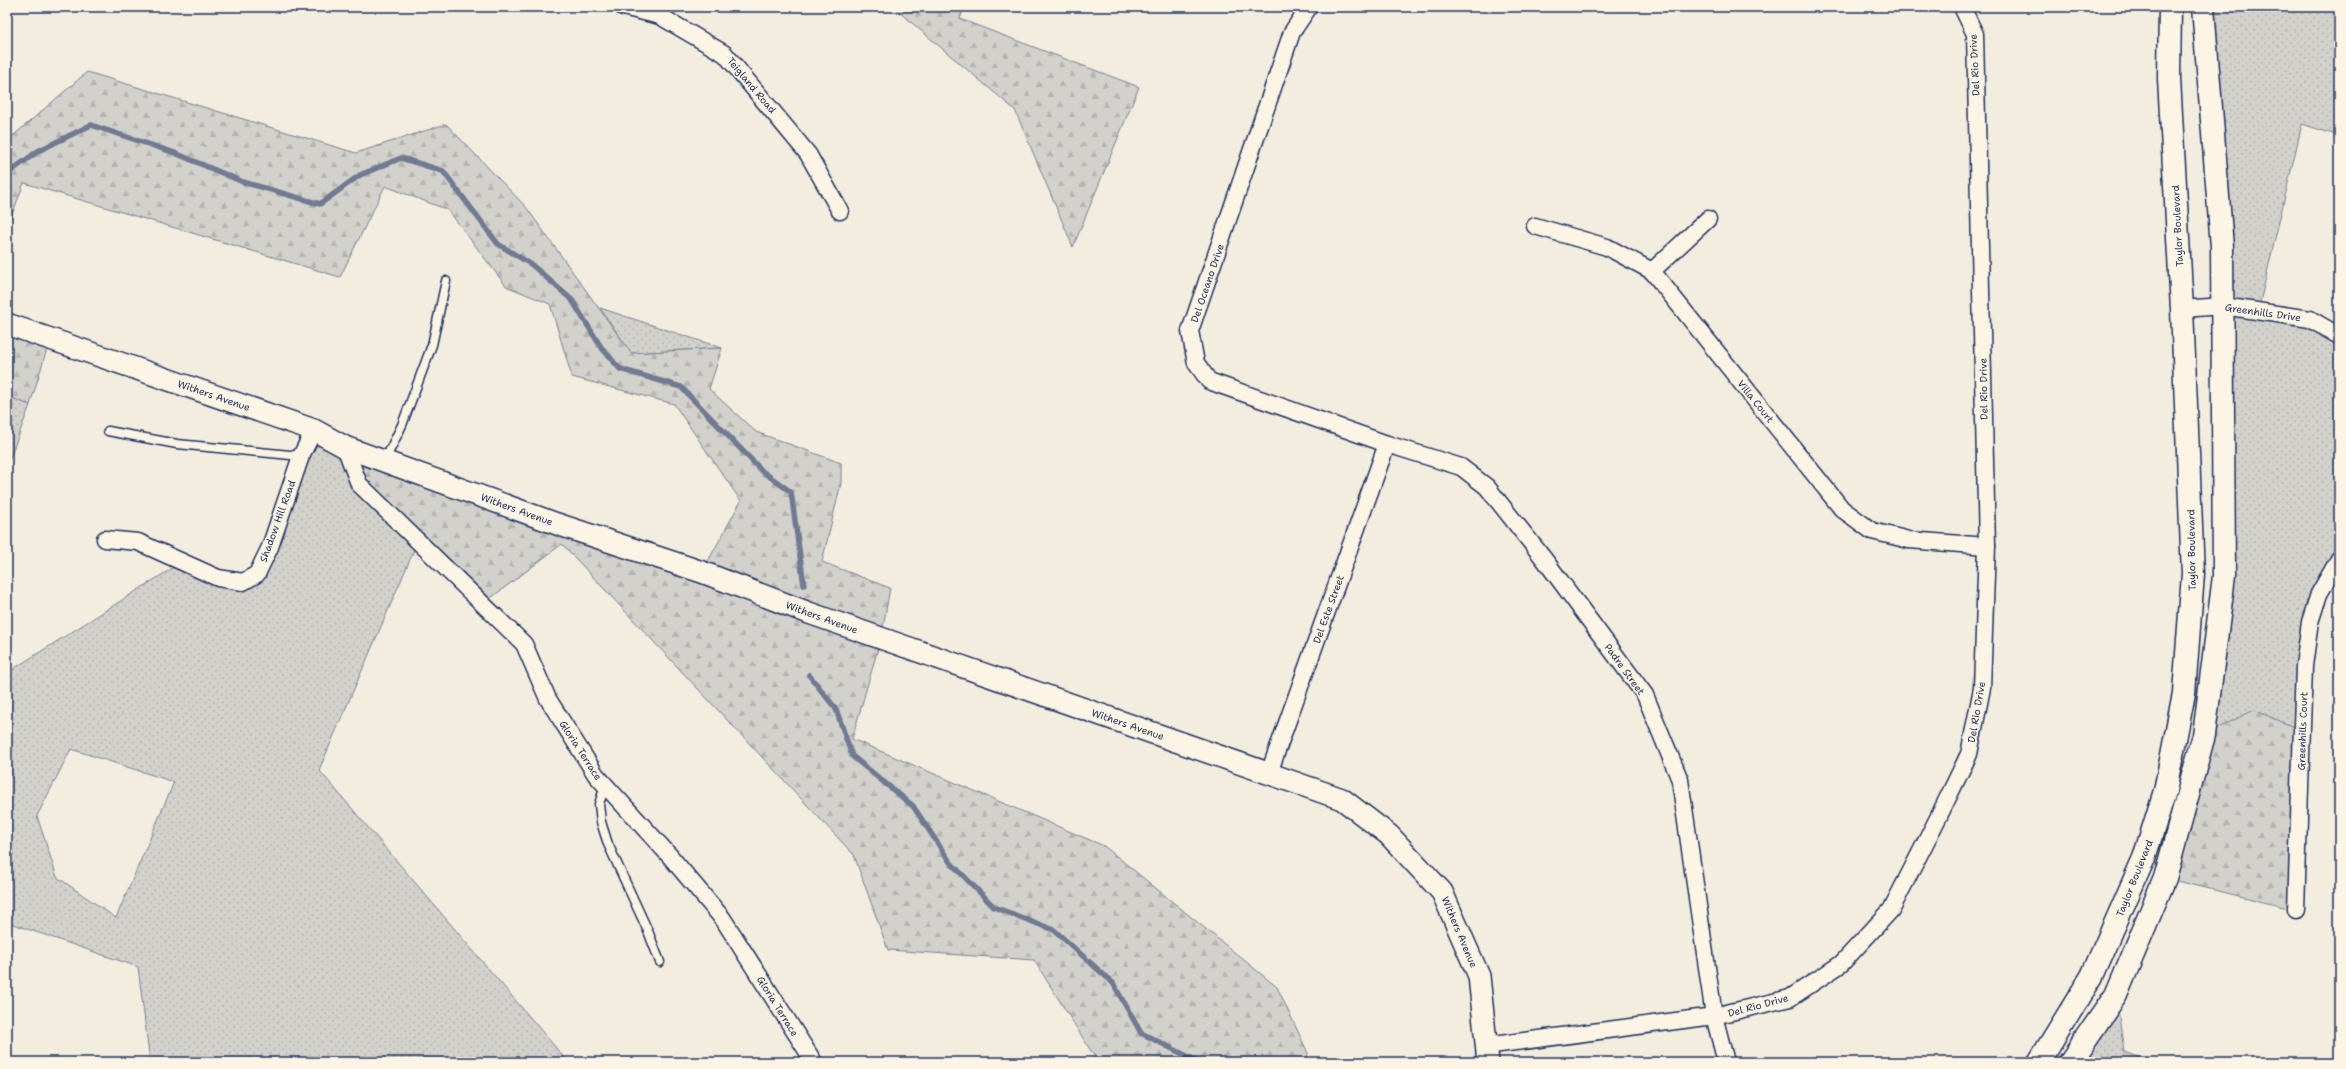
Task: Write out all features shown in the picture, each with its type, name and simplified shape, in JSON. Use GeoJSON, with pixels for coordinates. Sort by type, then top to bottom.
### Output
{"type":"FeatureCollection","features":[{"type":"Feature","properties":{"kind":"main road","name":"Taylor Boulevard"},"geometry":{"type":"LineString","coordinates":[[2039,1062],[2092,976],[2144,858],[2165,791],[2184,693],[2193,574],[2182,310],[2169,79],[2170,7]]}},
{"type":"Feature","properties":{"kind":"main road"},"geometry":{"type":"LineString","coordinates":[[2070,1062],[2116,995],[2165,878],[2204,735],[2224,576],[2222,247],[2203,7]]}},
{"type":"Feature","properties":{"kind":"street","name":"Teigland Road"},"geometry":{"type":"LineString","coordinates":[[623,7],[660,16],[725,54],[808,154],[840,211]]}},
{"type":"Feature","properties":{"kind":"street","name":"Del Oceano Drive"},"geometry":{"type":"LineString","coordinates":[[1308,7],[1289,39],[1190,331],[1192,346],[1196,363],[1209,381],[1387,444]]}},
{"type":"Feature","properties":{"kind":"street","name":"Del Rio Drive"},"geometry":{"type":"LineString","coordinates":[[1487,1054],[1714,1016],[1790,998],[1841,964],[1891,910],[1968,754],[1982,688],[1987,546],[1975,34],[1962,7]]}},
{"type":"Feature","properties":{"kind":"street"},"geometry":{"type":"LineString","coordinates":[[1652,270],[1708,219]]}},
{"type":"Feature","properties":{"kind":"street","name":"Villa Court"},"geometry":{"type":"LineString","coordinates":[[1535,226],[1607,247],[1652,270],[1842,509],[1872,531],[1909,540],[1987,546]]}},
{"type":"Feature","properties":{"kind":"street","name":"Greenhills Drive"},"geometry":{"type":"LineString","coordinates":[[2182,310],[2223,306],[2310,319],[2339,336]]}},
{"type":"Feature","properties":{"kind":"street","name":"Withers Avenue"},"geometry":{"type":"LineString","coordinates":[[7,324],[314,430],[345,447],[385,460],[558,524],[702,572],[809,613],[1342,799],[1389,835],[1442,892],[1479,976],[1487,1054]]}},
{"type":"Feature","properties":{"kind":"street","name":"Shadow Hill Road"},"geometry":{"type":"LineString","coordinates":[[105,539],[138,542],[218,578],[243,582],[257,574],[270,547],[301,456],[314,430]]}},
{"type":"Feature","properties":{"kind":"street","name":"Del Este Street"},"geometry":{"type":"LineString","coordinates":[[1269,773],[1387,444]]}},
{"type":"Feature","properties":{"kind":"street","name":"Padre Street"},"geometry":{"type":"LineString","coordinates":[[1387,444],[1462,468],[1487,487],[1544,559],[1645,696],[1680,780],[1714,1016],[1726,1062]]}},
{"type":"Feature","properties":{"kind":"street","name":"Gloria Terrace"},"geometry":{"type":"LineString","coordinates":[[345,447],[359,484],[524,644],[548,700],[596,775],[670,855],[723,919],[814,1062]]}},
{"type":"Feature","properties":{"kind":"street","name":"Greenhills Court"},"geometry":{"type":"LineString","coordinates":[[2296,910],[2305,659],[2310,622],[2319,594],[2339,559]]}},
{"type":"Feature","properties":{"kind":"lane"},"geometry":{"type":"LineString","coordinates":[[385,460],[402,425],[432,345],[446,281]]}},
{"type":"Feature","properties":{"kind":"lane"},"geometry":{"type":"LineString","coordinates":[[108,431],[177,444],[301,456]]}},
{"type":"Feature","properties":{"kind":"lane"},"geometry":{"type":"LineString","coordinates":[[605,786],[599,804],[608,844],[648,931],[660,962]]}},
{"type":"Feature","properties":{"kind":"green space"},"geometry":{"type":"Polygon","coordinates":[[[893,7],[964,7],[960,19],[1139,87],[1073,247],[1015,110],[893,7]]]}},
{"type":"Feature","properties":{"kind":"green space"},"geometry":{"type":"Polygon","coordinates":[[[2203,7],[2339,7],[2339,136],[2302,124],[2258,311],[2339,336],[2339,559],[2319,594],[2301,730],[2204,735],[2224,576],[2203,7]]]}},
{"type":"Feature","properties":{"kind":"green space"},"geometry":{"type":"Polygon","coordinates":[[[87,72],[356,153],[446,124],[526,207],[631,353],[722,348],[709,389],[756,432],[841,463],[841,483],[822,562],[890,588],[881,638],[852,739],[1104,846],[1277,987],[1308,1053],[1306,1062],[1098,1062],[1034,960],[888,950],[854,855],[562,544],[483,604],[359,484],[345,447],[702,572],[741,501],[674,404],[572,377],[550,304],[506,286],[448,210],[385,186],[340,277],[24,183],[7,228],[7,141],[87,72]]]}},
{"type":"Feature","properties":{"kind":"green space"},"geometry":{"type":"Polygon","coordinates":[[[600,308],[722,348],[631,353],[600,308]]]}},
{"type":"Feature","properties":{"kind":"green space"},"geometry":{"type":"Polygon","coordinates":[[[7,324],[50,339],[30,405],[7,396],[7,324]]]}},
{"type":"Feature","properties":{"kind":"green space"},"geometry":{"type":"Polygon","coordinates":[[[7,396],[30,405],[7,466],[7,396]]]}},
{"type":"Feature","properties":{"kind":"green space"},"geometry":{"type":"Polygon","coordinates":[[[314,430],[345,447],[418,541],[319,770],[568,1062],[150,1062],[138,967],[7,922],[7,673],[182,562],[218,578],[257,574],[314,430]],[[71,749],[37,816],[57,877],[116,918],[174,782],[71,749]]]}},
{"type":"Feature","properties":{"kind":"green space"},"geometry":{"type":"Polygon","coordinates":[[[2254,710],[2301,730],[2296,910],[2165,878],[2204,735],[2254,710]]]}},
{"type":"Feature","properties":{"kind":"green space"},"geometry":{"type":"Polygon","coordinates":[[[2116,995],[2124,1052],[2152,1062],[2070,1062],[2116,995]]]}},
{"type":"Feature","properties":{"kind":"waterway"},"geometry":{"type":"LineString","coordinates":[[7,174],[38,151],[91,125],[175,153],[243,182],[320,204],[360,175],[401,158],[443,171],[498,244],[532,265],[572,300],[601,347],[620,369],[681,387],[762,471],[791,492],[804,585]]}},
{"type":"Feature","properties":{"kind":"waterway"},"geometry":{"type":"LineString","coordinates":[[809,675],[836,709],[852,756],[913,806],[950,862],[994,907],[1054,930],[1113,983],[1141,1033],[1199,1062]]}}]}
